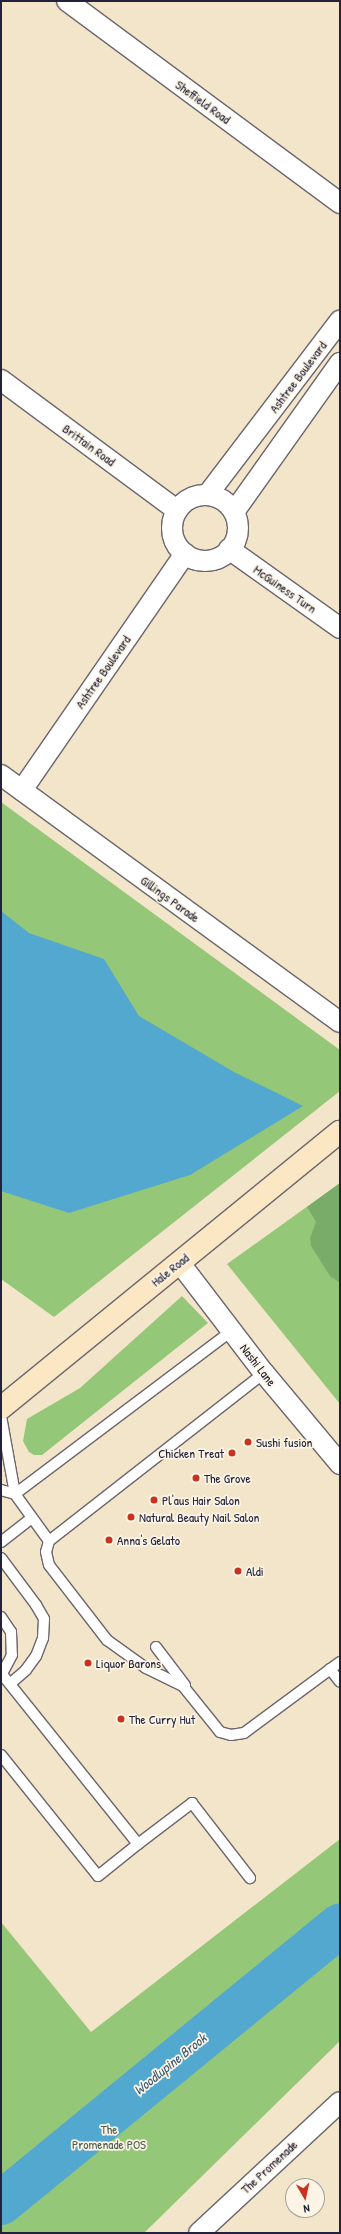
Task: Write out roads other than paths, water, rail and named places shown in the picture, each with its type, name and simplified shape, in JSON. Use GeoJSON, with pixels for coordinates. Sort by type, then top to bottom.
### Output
{"type":"FeatureCollection","features":[{"type":"Feature","properties":{"kind":"main road","name":"Hale Road"},"geometry":{"type":"LineString","coordinates":[[1,1408],[340,1132]]}},
{"type":"Feature","properties":{"kind":"street","name":"Sheffield Road"},"geometry":{"type":"LineString","coordinates":[[67,1],[340,203]]}},
{"type":"Feature","properties":{"kind":"street","name":"Ashtree Boulevard"},"geometry":{"type":"LineString","coordinates":[[208,494],[337,332]]}},
{"type":"Feature","properties":{"kind":"street","name":"Ashtree Boulevard"},"geometry":{"type":"LineString","coordinates":[[234,512],[340,363]]}},
{"type":"Feature","properties":{"kind":"street","name":"Brittain Road"},"geometry":{"type":"LineString","coordinates":[[1,380],[176,510]]}},
{"type":"Feature","properties":{"kind":"street"},"geometry":{"type":"LineString","coordinates":[[256,434],[278,450]]}},
{"type":"Feature","properties":{"kind":"street"},"geometry":{"type":"LineString","coordinates":[[208,494],[220,498],[234,512],[238,532],[229,550],[220,557],[208,561],[196,559],[185,554],[176,545],[172,534],[172,521],[176,510],[187,499],[208,494]]}},
{"type":"Feature","properties":{"kind":"street","name":"McGuiness Turn"},"geometry":{"type":"LineString","coordinates":[[229,550],[340,628]]}},
{"type":"Feature","properties":{"kind":"street","name":"Ashtree Boulevard"},"geometry":{"type":"LineString","coordinates":[[22,790],[185,554]]}},
{"type":"Feature","properties":{"kind":"street","name":"Gillings Parade"},"geometry":{"type":"LineString","coordinates":[[1,775],[340,1022]]}},
{"type":"Feature","properties":{"kind":"street","name":"Nashi Lane"},"geometry":{"type":"LineString","coordinates":[[180,1262],[264,1373],[340,1464]]}},
{"type":"Feature","properties":{"kind":"street","name":"The Promenade"},"geometry":{"type":"LineString","coordinates":[[199,2233],[340,2102]]}},
{"type":"Feature","properties":{"kind":"lane"},"geometry":{"type":"LineString","coordinates":[[15,1494],[231,1331]]}},
{"type":"Feature","properties":{"kind":"lane"},"geometry":{"type":"LineString","coordinates":[[191,1693],[183,1686],[146,1668],[107,1640],[49,1565],[46,1552],[49,1541],[264,1373]]}},
{"type":"Feature","properties":{"kind":"lane"},"geometry":{"type":"LineString","coordinates":[[1,1416],[15,1494],[49,1541]]}},
{"type":"Feature","properties":{"kind":"lane"},"geometry":{"type":"LineString","coordinates":[[1,1490],[15,1494]]}},
{"type":"Feature","properties":{"kind":"lane"},"geometry":{"type":"LineString","coordinates":[[1,1542],[32,1518]]}},
{"type":"Feature","properties":{"kind":"lane"},"geometry":{"type":"LineString","coordinates":[[1,1558],[36,1605],[44,1619],[43,1638],[36,1656],[26,1670],[10,1684]]}},
{"type":"Feature","properties":{"kind":"lane"},"geometry":{"type":"LineString","coordinates":[[3,1623],[11,1632],[12,1655],[2,1675],[138,1844]]}},
{"type":"Feature","properties":{"kind":"lane"},"geometry":{"type":"LineString","coordinates":[[156,1647],[220,1732],[231,1735],[244,1733],[340,1662]]}},
{"type":"Feature","properties":{"kind":"lane"},"geometry":{"type":"LineString","coordinates":[[330,1670],[340,1682]]}},
{"type":"Feature","properties":{"kind":"lane"},"geometry":{"type":"LineString","coordinates":[[1,1755],[98,1876],[192,1803],[250,1878]]}},
{"type":"Feature","properties":{"kind":"water"},"geometry":{"type":"Polygon","coordinates":[[[1,911],[29,933],[104,959],[139,1016],[234,1072],[303,1106],[190,1175],[69,1213],[1,1191],[1,911]]]}},
{"type":"Feature","properties":{"kind":"waterway","name":"Woodlupine Brook"},"geometry":{"type":"LineString","coordinates":[[1,2203],[340,1926]]}},
{"type":"Feature","properties":{"kind":"place","name":"Sushi fusion"},"geometry":{"type":"Point","coordinates":[248,1442]}},
{"type":"Feature","properties":{"kind":"place","name":"Chicken Treat"},"geometry":{"type":"Point","coordinates":[232,1453]}},
{"type":"Feature","properties":{"kind":"place","name":"The Grove"},"geometry":{"type":"Point","coordinates":[196,1478]}},
{"type":"Feature","properties":{"kind":"place","name":"Pl'aus Hair Salon"},"geometry":{"type":"Point","coordinates":[154,1500]}},
{"type":"Feature","properties":{"kind":"place","name":"Natural Beauty Nail Salon"},"geometry":{"type":"Point","coordinates":[131,1517]}},
{"type":"Feature","properties":{"kind":"place","name":"Anna's Gelato"},"geometry":{"type":"Point","coordinates":[109,1540]}},
{"type":"Feature","properties":{"kind":"place","name":"Aldi"},"geometry":{"type":"Point","coordinates":[238,1571]}},
{"type":"Feature","properties":{"kind":"place","name":"Liquor Barons"},"geometry":{"type":"Point","coordinates":[88,1663]}},
{"type":"Feature","properties":{"kind":"place","name":"The Curry Hut"},"geometry":{"type":"Point","coordinates":[121,1719]}},
{"type":"Feature","properties":{"kind":"park label","name":"The Promenade POS"},"geometry":{"type":"Point","coordinates":[109,2138]}}]}
